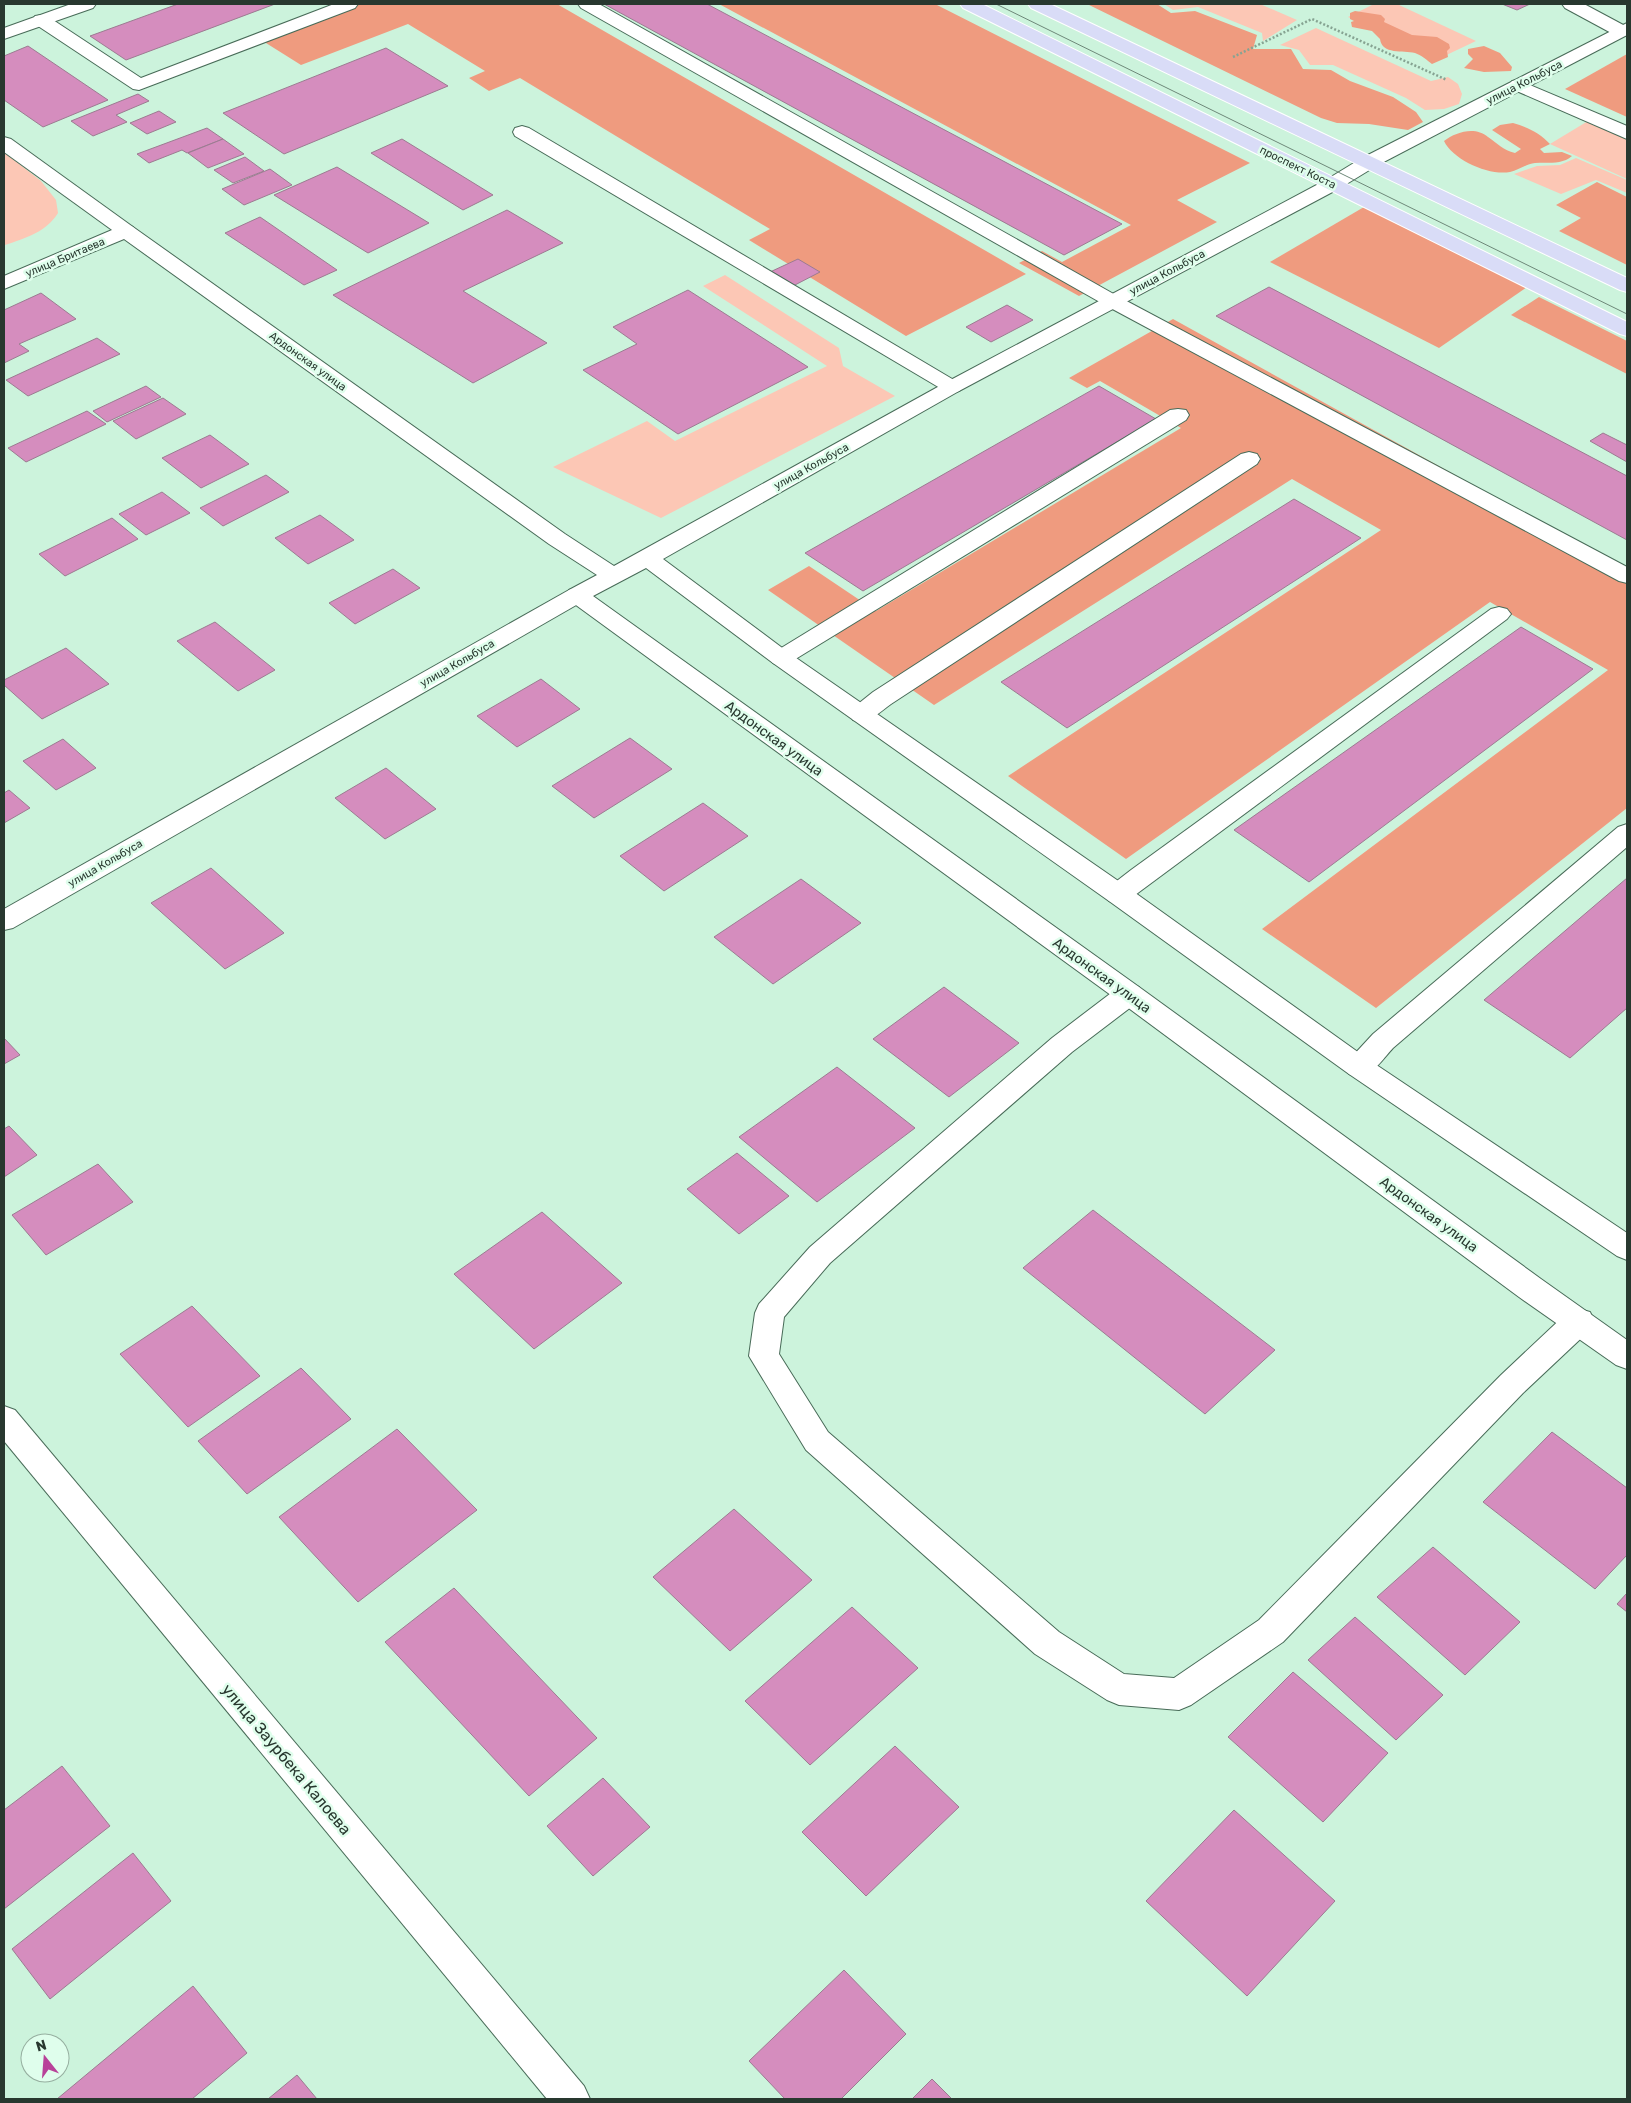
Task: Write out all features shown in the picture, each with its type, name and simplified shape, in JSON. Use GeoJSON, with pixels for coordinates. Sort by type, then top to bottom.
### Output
{"type":"FeatureCollection","features":[{"type":"Feature","properties":{"kind":"main road","name":"проспект Коста"},"geometry":{"type":"LineString","coordinates":[[969,4],[1627,330]]}},
{"type":"Feature","properties":{"kind":"main road"},"geometry":{"type":"LineString","coordinates":[[1037,4],[1627,286]]}},
{"type":"Feature","properties":{"kind":"street"},"geometry":{"type":"LineString","coordinates":[[4,34],[87,4]]}},
{"type":"Feature","properties":{"kind":"street"},"geometry":{"type":"LineString","coordinates":[[40,20],[139,85],[349,4]]}},
{"type":"Feature","properties":{"kind":"street"},"geometry":{"type":"LineString","coordinates":[[587,4],[1112,301],[1627,576]]}},
{"type":"Feature","properties":{"kind":"street"},"geometry":{"type":"LineString","coordinates":[[1571,4],[1624,29]]}},
{"type":"Feature","properties":{"kind":"street","name":"улица Кольбуса"},"geometry":{"type":"LineString","coordinates":[[4,921],[577,595],[952,388],[1333,184],[1369,162],[1624,29]]}},
{"type":"Feature","properties":{"kind":"street"},"geometry":{"type":"LineString","coordinates":[[1518,85],[1627,133]]}},
{"type":"Feature","properties":{"kind":"street"},"geometry":{"type":"LineString","coordinates":[[522,132],[952,388]]}},
{"type":"Feature","properties":{"kind":"street","name":"Ардонская улица"},"geometry":{"type":"LineString","coordinates":[[4,143],[557,539],[614,576]]}},
{"type":"Feature","properties":{"kind":"street","name":"улица Бритаева"},"geometry":{"type":"LineString","coordinates":[[4,283],[126,231]]}},
{"type":"Feature","properties":{"kind":"street"},"geometry":{"type":"LineString","coordinates":[[781,658],[1178,415]]}},
{"type":"Feature","properties":{"kind":"street"},"geometry":{"type":"LineString","coordinates":[[862,714],[882,698],[1248,459]]}},
{"type":"Feature","properties":{"kind":"street"},"geometry":{"type":"LineString","coordinates":[[647,558],[781,658],[1118,894],[1359,1067],[1627,1248]]}},
{"type":"Feature","properties":{"kind":"street","name":"Ардонская улица"},"geometry":{"type":"LineString","coordinates":[[577,595],[1129,994],[1530,1288],[1627,1356]]}},
{"type":"Feature","properties":{"kind":"street"},"geometry":{"type":"LineString","coordinates":[[1118,894],[1499,614]]}},
{"type":"Feature","properties":{"kind":"street"},"geometry":{"type":"LineString","coordinates":[[1359,1067],[1384,1041],[1627,834]]}},
{"type":"Feature","properties":{"kind":"street"},"geometry":{"type":"LineString","coordinates":[[1129,994],[1062,1045],[820,1254],[770,1313],[764,1356],[817,1440],[1047,1644],[1119,1689],[1179,1694],[1271,1631],[1512,1384],[1579,1321]]}},
{"type":"Feature","properties":{"kind":"street","name":"улица Заурбека Калоева"},"geometry":{"type":"LineString","coordinates":[[4,1420],[571,2099]]}},
{"type":"Feature","properties":{"kind":"path"},"geometry":{"type":"LineString","coordinates":[[1233,57],[1312,19],[1448,80]]}},
{"type":"Feature","properties":{"kind":"shaded area"},"geometry":{"type":"Polygon","coordinates":[[[347,4],[557,4],[1026,274],[906,336],[749,240],[770,229],[520,78],[489,91],[469,78],[485,71],[408,24],[301,65],[258,38],[347,4]]]}},
{"type":"Feature","properties":{"kind":"shaded area"},"geometry":{"type":"Polygon","coordinates":[[[719,4],[935,4],[1250,163],[1177,200],[1217,222],[1079,296],[1019,263],[1042,251],[1062,262],[1131,225],[719,4]]]}},
{"type":"Feature","properties":{"kind":"shaded area"},"geometry":{"type":"Polygon","coordinates":[[[1087,4],[1157,4],[1171,13],[1195,11],[1257,35],[1253,49],[1291,49],[1303,69],[1331,70],[1350,81],[1393,97],[1416,112],[1423,122],[1408,130],[1369,124],[1337,123],[1321,118],[1087,4]]]}},
{"type":"Feature","properties":{"kind":"shaded area"},"geometry":{"type":"Polygon","coordinates":[[[1164,4],[1260,4],[1297,20],[1263,41],[1262,33],[1198,7],[1173,10],[1164,4]]]}},
{"type":"Feature","properties":{"kind":"shaded area"},"geometry":{"type":"Polygon","coordinates":[[[1374,4],[1397,4],[1476,41],[1438,59],[1348,17],[1374,4]]]}},
{"type":"Feature","properties":{"kind":"shaded area"},"geometry":{"type":"Polygon","coordinates":[[[1355,11],[1381,15],[1385,19],[1384,22],[1412,35],[1437,37],[1449,44],[1448,57],[1432,64],[1415,53],[1389,50],[1385,48],[1372,31],[1352,27],[1351,22],[1354,21],[1350,19],[1350,13],[1355,11]]]}},
{"type":"Feature","properties":{"kind":"shaded area"},"geometry":{"type":"Polygon","coordinates":[[[1316,28],[1431,81],[1448,77],[1458,84],[1462,94],[1459,104],[1444,109],[1425,110],[1406,98],[1333,65],[1310,65],[1299,50],[1280,45],[1316,28]]]}},
{"type":"Feature","properties":{"kind":"shaded area"},"geometry":{"type":"Polygon","coordinates":[[[1484,46],[1500,53],[1512,67],[1511,71],[1484,72],[1464,68],[1473,59],[1468,54],[1468,49],[1484,46]]]}},
{"type":"Feature","properties":{"kind":"shaded area"},"geometry":{"type":"Polygon","coordinates":[[[1627,54],[1627,117],[1565,89],[1627,54]]]}},
{"type":"Feature","properties":{"kind":"shaded area"},"geometry":{"type":"Polygon","coordinates":[[[1588,121],[1627,139],[1627,179],[1550,144],[1588,121]]]}},
{"type":"Feature","properties":{"kind":"shaded area"},"geometry":{"type":"Polygon","coordinates":[[[1513,123],[1533,131],[1546,140],[1550,144],[1540,149],[1544,153],[1562,152],[1572,156],[1564,161],[1535,163],[1510,172],[1492,172],[1463,160],[1444,141],[1454,135],[1472,131],[1483,134],[1515,153],[1521,149],[1492,130],[1500,125],[1513,123]]]}},
{"type":"Feature","properties":{"kind":"shaded area"},"geometry":{"type":"Polygon","coordinates":[[[4,152],[41,181],[56,200],[58,213],[41,230],[5,245],[4,152]]]}},
{"type":"Feature","properties":{"kind":"shaded area"},"geometry":{"type":"Polygon","coordinates":[[[1576,158],[1627,180],[1627,193],[1596,180],[1561,194],[1514,174],[1537,166],[1560,165],[1576,158]]]}},
{"type":"Feature","properties":{"kind":"shaded area"},"geometry":{"type":"Polygon","coordinates":[[[1597,182],[1627,197],[1627,265],[1559,231],[1581,218],[1556,205],[1597,182]]]}},
{"type":"Feature","properties":{"kind":"shaded area"},"geometry":{"type":"Polygon","coordinates":[[[1364,207],[1527,287],[1439,348],[1270,262],[1364,207]]]}},
{"type":"Feature","properties":{"kind":"shaded area"},"geometry":{"type":"Polygon","coordinates":[[[725,275],[839,348],[843,366],[895,396],[661,518],[553,467],[647,421],[675,441],[827,366],[703,286],[725,275]]]}},
{"type":"Feature","properties":{"kind":"shaded area"},"geometry":{"type":"Polygon","coordinates":[[[1539,297],[1627,341],[1627,374],[1511,315],[1539,297]]]}},
{"type":"Feature","properties":{"kind":"shaded area"},"geometry":{"type":"Polygon","coordinates":[[[1173,319],[1627,570],[1627,808],[1376,1008],[1262,929],[1608,670],[1490,602],[1126,859],[1008,776],[1381,530],[1292,479],[934,705],[768,590],[809,566],[876,611],[1181,428],[1100,381],[1087,388],[1069,378],[1173,319]]]}},
{"type":"Feature","properties":{"kind":"building"},"geometry":{"type":"Polygon","coordinates":[[[178,4],[275,4],[126,60],[90,36],[178,4]]]}},
{"type":"Feature","properties":{"kind":"building"},"geometry":{"type":"Polygon","coordinates":[[[604,4],[707,4],[1122,224],[1064,255],[604,4]]]}},
{"type":"Feature","properties":{"kind":"building"},"geometry":{"type":"Polygon","coordinates":[[[1502,4],[1530,4],[1517,10],[1502,4]]]}},
{"type":"Feature","properties":{"kind":"building"},"geometry":{"type":"Polygon","coordinates":[[[28,46],[108,100],[43,127],[4,100],[4,56],[28,46]]]}},
{"type":"Feature","properties":{"kind":"building"},"geometry":{"type":"Polygon","coordinates":[[[386,48],[448,86],[284,154],[223,113],[386,48]]]}},
{"type":"Feature","properties":{"kind":"building"},"geometry":{"type":"Polygon","coordinates":[[[138,94],[149,101],[116,115],[127,122],[93,136],[71,121],[138,94]]]}},
{"type":"Feature","properties":{"kind":"building"},"geometry":{"type":"Polygon","coordinates":[[[159,111],[176,122],[147,134],[130,123],[159,111]]]}},
{"type":"Feature","properties":{"kind":"building"},"geometry":{"type":"Polygon","coordinates":[[[207,128],[223,139],[187,153],[182,150],[149,163],[137,154],[207,128]]]}},
{"type":"Feature","properties":{"kind":"building"},"geometry":{"type":"Polygon","coordinates":[[[223,139],[244,154],[208,168],[188,153],[223,139]]]}},
{"type":"Feature","properties":{"kind":"building"},"geometry":{"type":"Polygon","coordinates":[[[402,139],[493,195],[463,210],[371,153],[402,139]]]}},
{"type":"Feature","properties":{"kind":"building"},"geometry":{"type":"Polygon","coordinates":[[[245,157],[264,171],[233,183],[214,170],[245,157]]]}},
{"type":"Feature","properties":{"kind":"building"},"geometry":{"type":"Polygon","coordinates":[[[337,167],[429,223],[368,253],[274,195],[337,167]]]}},
{"type":"Feature","properties":{"kind":"building"},"geometry":{"type":"Polygon","coordinates":[[[270,169],[292,185],[244,205],[222,189],[270,169]]]}},
{"type":"Feature","properties":{"kind":"building"},"geometry":{"type":"Polygon","coordinates":[[[507,210],[563,243],[463,291],[547,343],[473,383],[333,295],[507,210]]]}},
{"type":"Feature","properties":{"kind":"building"},"geometry":{"type":"Polygon","coordinates":[[[260,217],[337,270],[304,285],[225,233],[260,217]]]}},
{"type":"Feature","properties":{"kind":"building"},"geometry":{"type":"Polygon","coordinates":[[[798,259],[820,272],[793,286],[770,272],[798,259]]]}},
{"type":"Feature","properties":{"kind":"building"},"geometry":{"type":"Polygon","coordinates":[[[1269,287],[1627,476],[1627,540],[1216,316],[1269,287]]]}},
{"type":"Feature","properties":{"kind":"building"},"geometry":{"type":"Polygon","coordinates":[[[688,290],[808,367],[678,434],[583,370],[637,344],[613,327],[688,290]]]}},
{"type":"Feature","properties":{"kind":"building"},"geometry":{"type":"Polygon","coordinates":[[[41,293],[76,319],[19,344],[29,351],[4,363],[4,310],[41,293]]]}},
{"type":"Feature","properties":{"kind":"building"},"geometry":{"type":"Polygon","coordinates":[[[1007,305],[1033,320],[991,342],[966,327],[1007,305]]]}},
{"type":"Feature","properties":{"kind":"building"},"geometry":{"type":"Polygon","coordinates":[[[97,338],[120,354],[28,396],[6,380],[97,338]]]}},
{"type":"Feature","properties":{"kind":"building"},"geometry":{"type":"Polygon","coordinates":[[[146,386],[161,397],[107,422],[93,411],[146,386]]]}},
{"type":"Feature","properties":{"kind":"building"},"geometry":{"type":"Polygon","coordinates":[[[1099,386],[1156,419],[863,591],[805,553],[1099,386]]]}},
{"type":"Feature","properties":{"kind":"building"},"geometry":{"type":"Polygon","coordinates":[[[163,398],[186,414],[136,439],[113,421],[163,398]]]}},
{"type":"Feature","properties":{"kind":"building"},"geometry":{"type":"Polygon","coordinates":[[[87,411],[106,424],[26,462],[8,448],[87,411]]]}},
{"type":"Feature","properties":{"kind":"building"},"geometry":{"type":"Polygon","coordinates":[[[1603,433],[1627,445],[1627,462],[1590,441],[1603,433]]]}},
{"type":"Feature","properties":{"kind":"building"},"geometry":{"type":"Polygon","coordinates":[[[210,435],[249,464],[201,488],[162,458],[210,435]]]}},
{"type":"Feature","properties":{"kind":"building"},"geometry":{"type":"Polygon","coordinates":[[[266,475],[289,492],[223,526],[200,508],[266,475]]]}},
{"type":"Feature","properties":{"kind":"building"},"geometry":{"type":"Polygon","coordinates":[[[162,492],[190,513],[146,535],[119,514],[162,492]]]}},
{"type":"Feature","properties":{"kind":"building"},"geometry":{"type":"Polygon","coordinates":[[[1294,499],[1361,538],[1067,728],[1001,682],[1294,499]]]}},
{"type":"Feature","properties":{"kind":"building"},"geometry":{"type":"Polygon","coordinates":[[[320,515],[354,540],[308,564],[275,538],[320,515]]]}},
{"type":"Feature","properties":{"kind":"building"},"geometry":{"type":"Polygon","coordinates":[[[112,518],[138,539],[65,576],[39,554],[112,518]]]}},
{"type":"Feature","properties":{"kind":"building"},"geometry":{"type":"Polygon","coordinates":[[[393,569],[420,588],[355,624],[329,603],[393,569]]]}},
{"type":"Feature","properties":{"kind":"building"},"geometry":{"type":"Polygon","coordinates":[[[215,622],[275,670],[238,691],[177,641],[215,622]]]}},
{"type":"Feature","properties":{"kind":"building"},"geometry":{"type":"Polygon","coordinates":[[[1521,627],[1593,669],[1309,882],[1234,830],[1521,627]]]}},
{"type":"Feature","properties":{"kind":"building"},"geometry":{"type":"Polygon","coordinates":[[[66,648],[109,684],[42,719],[4,685],[4,680],[66,648]]]}},
{"type":"Feature","properties":{"kind":"building"},"geometry":{"type":"Polygon","coordinates":[[[541,679],[580,709],[517,747],[477,716],[541,679]]]}},
{"type":"Feature","properties":{"kind":"building"},"geometry":{"type":"Polygon","coordinates":[[[630,738],[672,769],[594,818],[552,786],[630,738]]]}},
{"type":"Feature","properties":{"kind":"building"},"geometry":{"type":"Polygon","coordinates":[[[63,739],[96,768],[56,790],[23,761],[63,739]]]}},
{"type":"Feature","properties":{"kind":"building"},"geometry":{"type":"Polygon","coordinates":[[[386,768],[436,809],[385,839],[335,798],[386,768]]]}},
{"type":"Feature","properties":{"kind":"building"},"geometry":{"type":"Polygon","coordinates":[[[9,790],[30,808],[4,823],[4,793],[9,790]]]}},
{"type":"Feature","properties":{"kind":"building"},"geometry":{"type":"Polygon","coordinates":[[[703,803],[748,836],[664,891],[620,856],[703,803]]]}},
{"type":"Feature","properties":{"kind":"building"},"geometry":{"type":"Polygon","coordinates":[[[211,868],[284,933],[225,969],[151,903],[211,868]]]}},
{"type":"Feature","properties":{"kind":"building"},"geometry":{"type":"Polygon","coordinates":[[[1627,878],[1627,1008],[1570,1058],[1484,1000],[1627,878]]]}},
{"type":"Feature","properties":{"kind":"building"},"geometry":{"type":"Polygon","coordinates":[[[801,879],[861,923],[773,984],[714,937],[801,879]]]}},
{"type":"Feature","properties":{"kind":"building"},"geometry":{"type":"Polygon","coordinates":[[[944,987],[1019,1043],[949,1097],[873,1039],[944,987]]]}},
{"type":"Feature","properties":{"kind":"building"},"geometry":{"type":"Polygon","coordinates":[[[4,1038],[20,1055],[4,1064],[4,1038]]]}},
{"type":"Feature","properties":{"kind":"building"},"geometry":{"type":"Polygon","coordinates":[[[837,1067],[915,1128],[817,1202],[739,1137],[837,1067]]]}},
{"type":"Feature","properties":{"kind":"building"},"geometry":{"type":"Polygon","coordinates":[[[9,1126],[37,1155],[4,1177],[4,1129],[9,1126]]]}},
{"type":"Feature","properties":{"kind":"building"},"geometry":{"type":"Polygon","coordinates":[[[737,1153],[789,1196],[739,1234],[687,1189],[737,1153]]]}},
{"type":"Feature","properties":{"kind":"building"},"geometry":{"type":"Polygon","coordinates":[[[98,1164],[133,1202],[46,1255],[12,1215],[98,1164]]]}},
{"type":"Feature","properties":{"kind":"building"},"geometry":{"type":"Polygon","coordinates":[[[1093,1210],[1275,1350],[1205,1414],[1023,1268],[1093,1210]]]}},
{"type":"Feature","properties":{"kind":"building"},"geometry":{"type":"Polygon","coordinates":[[[542,1212],[622,1283],[534,1349],[454,1274],[542,1212]]]}},
{"type":"Feature","properties":{"kind":"building"},"geometry":{"type":"Polygon","coordinates":[[[192,1306],[260,1376],[188,1427],[120,1354],[192,1306]]]}},
{"type":"Feature","properties":{"kind":"building"},"geometry":{"type":"Polygon","coordinates":[[[301,1368],[351,1419],[247,1494],[198,1441],[301,1368]]]}},
{"type":"Feature","properties":{"kind":"building"},"geometry":{"type":"Polygon","coordinates":[[[397,1429],[477,1510],[358,1602],[279,1517],[397,1429]]]}},
{"type":"Feature","properties":{"kind":"building"},"geometry":{"type":"Polygon","coordinates":[[[1552,1432],[1627,1488],[1627,1555],[1595,1589],[1483,1502],[1552,1432]]]}},
{"type":"Feature","properties":{"kind":"building"},"geometry":{"type":"Polygon","coordinates":[[[734,1509],[812,1580],[730,1651],[653,1577],[734,1509]]]}},
{"type":"Feature","properties":{"kind":"building"},"geometry":{"type":"Polygon","coordinates":[[[1433,1547],[1520,1622],[1465,1675],[1377,1597],[1433,1547]]]}},
{"type":"Feature","properties":{"kind":"building"},"geometry":{"type":"Polygon","coordinates":[[[454,1588],[597,1738],[529,1796],[385,1642],[454,1588]]]}},
{"type":"Feature","properties":{"kind":"building"},"geometry":{"type":"Polygon","coordinates":[[[1627,1593],[1627,1612],[1617,1604],[1627,1593]]]}},
{"type":"Feature","properties":{"kind":"building"},"geometry":{"type":"Polygon","coordinates":[[[852,1607],[918,1668],[810,1765],[745,1701],[852,1607]]]}},
{"type":"Feature","properties":{"kind":"building"},"geometry":{"type":"Polygon","coordinates":[[[1355,1617],[1443,1695],[1396,1740],[1308,1660],[1355,1617]]]}},
{"type":"Feature","properties":{"kind":"building"},"geometry":{"type":"Polygon","coordinates":[[[1293,1672],[1388,1753],[1323,1822],[1228,1737],[1293,1672]]]}},
{"type":"Feature","properties":{"kind":"building"},"geometry":{"type":"Polygon","coordinates":[[[895,1746],[959,1807],[866,1896],[802,1832],[895,1746]]]}},
{"type":"Feature","properties":{"kind":"building"},"geometry":{"type":"Polygon","coordinates":[[[62,1766],[110,1826],[4,1909],[4,1810],[62,1766]]]}},
{"type":"Feature","properties":{"kind":"building"},"geometry":{"type":"Polygon","coordinates":[[[603,1778],[650,1827],[593,1876],[547,1826],[603,1778]]]}},
{"type":"Feature","properties":{"kind":"building"},"geometry":{"type":"Polygon","coordinates":[[[1234,1810],[1335,1901],[1247,1996],[1146,1901],[1234,1810]]]}},
{"type":"Feature","properties":{"kind":"building"},"geometry":{"type":"Polygon","coordinates":[[[133,1853],[171,1901],[50,1999],[12,1949],[133,1853]]]}},
{"type":"Feature","properties":{"kind":"building"},"geometry":{"type":"Polygon","coordinates":[[[844,1970],[906,2034],[841,2099],[785,2099],[749,2061],[844,1970]]]}},
{"type":"Feature","properties":{"kind":"building"},"geometry":{"type":"Polygon","coordinates":[[[193,1986],[247,2053],[192,2099],[57,2099],[193,1986]]]}},
{"type":"Feature","properties":{"kind":"building"},"geometry":{"type":"Polygon","coordinates":[[[297,2075],[317,2099],[268,2099],[297,2075]]]}},
{"type":"Feature","properties":{"kind":"building"},"geometry":{"type":"Polygon","coordinates":[[[932,2079],[952,2099],[912,2099],[932,2079]]]}},
{"type":"Feature","properties":{"kind":"tram line"},"geometry":{"type":"LineString","coordinates":[[996,4],[1627,314]]}}]}
